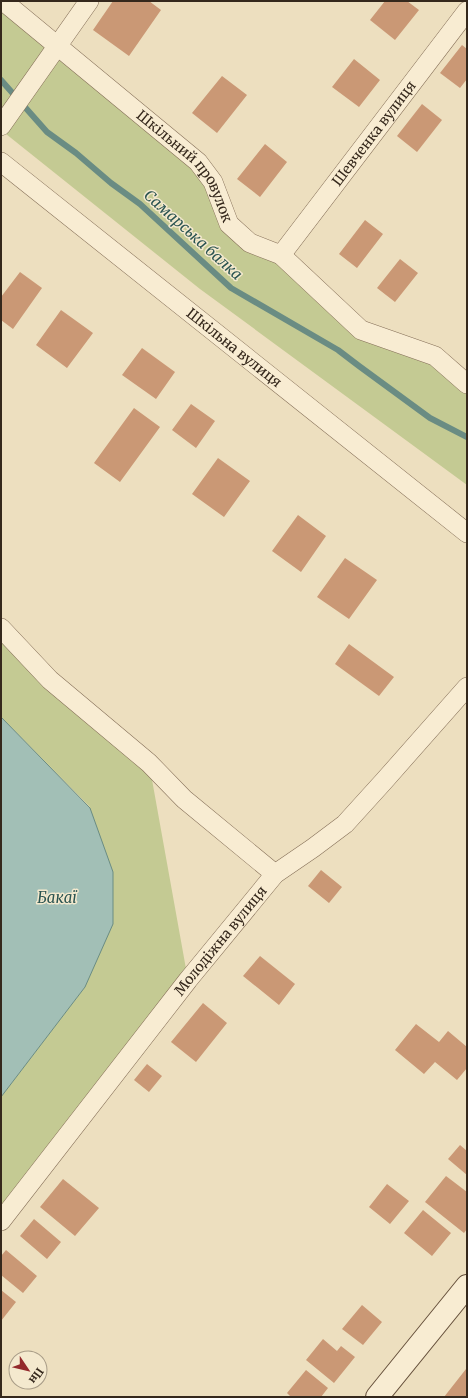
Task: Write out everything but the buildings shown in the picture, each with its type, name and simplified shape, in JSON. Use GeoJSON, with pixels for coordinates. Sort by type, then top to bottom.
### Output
{"type":"FeatureCollection","features":[{"type":"Feature","properties":{"kind":"street","name":"Шкільний провулок"},"geometry":{"type":"LineString","coordinates":[[3,1],[198,162],[213,182],[229,224],[250,243],[280,255],[360,330],[435,356],[467,384]]}},
{"type":"Feature","properties":{"kind":"street"},"geometry":{"type":"LineString","coordinates":[[6,119],[89,1]]}},
{"type":"Feature","properties":{"kind":"street","name":"Шевченка вулиця"},"geometry":{"type":"LineString","coordinates":[[280,255],[467,11]]}},
{"type":"Feature","properties":{"kind":"street","name":"Шкільна вулиця"},"geometry":{"type":"LineString","coordinates":[[1,162],[467,533]]}},
{"type":"Feature","properties":{"kind":"street"},"geometry":{"type":"LineString","coordinates":[[1,628],[50,680],[149,763],[184,799],[276,874]]}},
{"type":"Feature","properties":{"kind":"street","name":"Молодіжна вулиця"},"geometry":{"type":"LineString","coordinates":[[1,1221],[188,980],[276,874],[345,824],[467,687]]}},
{"type":"Feature","properties":{"kind":"street"},"geometry":{"type":"LineString","coordinates":[[377,1397],[467,1286]]}},
{"type":"Feature","properties":{"kind":"green space"},"geometry":{"type":"Polygon","coordinates":[[[8,5],[198,162],[229,224],[281,255],[361,330],[435,356],[467,384],[467,485],[200,289],[1,130],[1,14],[8,5]]]}},
{"type":"Feature","properties":{"kind":"green space"},"geometry":{"type":"Polygon","coordinates":[[[1,628],[149,763],[188,980],[1,1221],[1,1097],[85,987],[90,807],[1,717],[1,628]]]}},
{"type":"Feature","properties":{"kind":"water","name":"Бакаї"},"geometry":{"type":"Polygon","coordinates":[[[1,717],[90,808],[113,872],[113,924],[85,987],[1,1097],[1,717]]]}},
{"type":"Feature","properties":{"kind":"waterway","name":"Самарська балка"},"geometry":{"type":"LineString","coordinates":[[1,80],[47,132],[140,204],[231,288],[338,350],[430,418],[467,437]]}}]}
